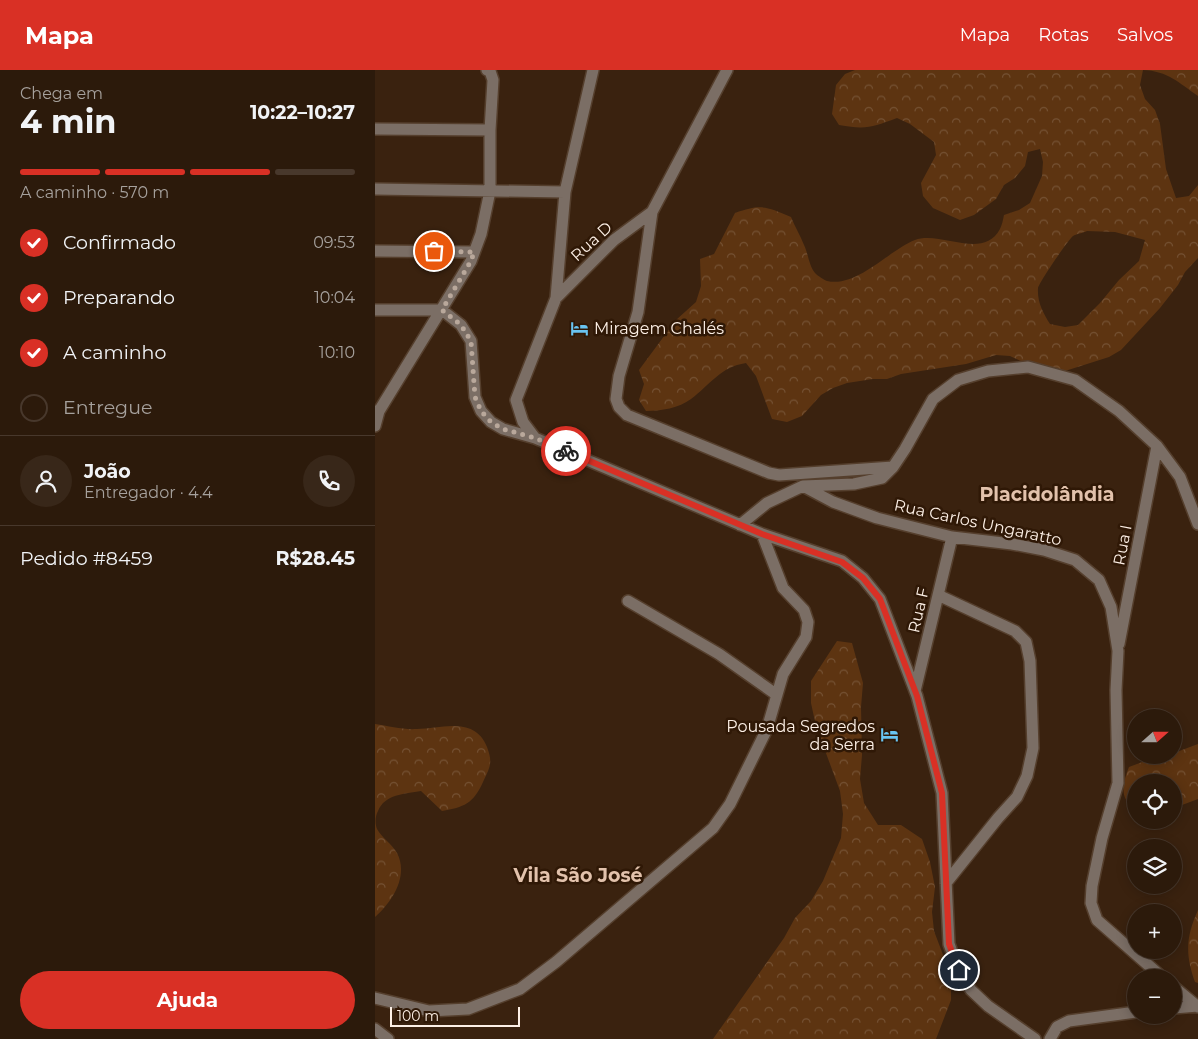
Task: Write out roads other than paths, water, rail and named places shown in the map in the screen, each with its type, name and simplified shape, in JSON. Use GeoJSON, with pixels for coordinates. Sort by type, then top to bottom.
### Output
{"type":"FeatureCollection","features":[{"type":"Feature","properties":{"kind":"street"},"geometry":{"type":"LineString","coordinates":[[375,426],[377,411],[471,261],[481,234],[490,190],[490,130],[493,80],[487,70]]}},
{"type":"Feature","properties":{"kind":"street"},"geometry":{"type":"LineString","coordinates":[[535,438],[523,422],[516,400],[556,298],[565,192],[593,70]]}},
{"type":"Feature","properties":{"kind":"street"},"geometry":{"type":"LineString","coordinates":[[727,70],[652,212],[638,312],[619,376],[616,399],[619,408],[627,415],[769,474],[779,475],[893,467]]}},
{"type":"Feature","properties":{"kind":"street"},"geometry":{"type":"LineString","coordinates":[[375,129],[490,130]]}},
{"type":"Feature","properties":{"kind":"street"},"geometry":{"type":"LineString","coordinates":[[375,189],[565,192]]}},
{"type":"Feature","properties":{"kind":"street","name":"Rua D"},"geometry":{"type":"LineString","coordinates":[[556,298],[614,240],[652,212]]}},
{"type":"Feature","properties":{"kind":"street"},"geometry":{"type":"LineString","coordinates":[[375,250],[474,252]]}},
{"type":"Feature","properties":{"kind":"street"},"geometry":{"type":"LineString","coordinates":[[375,310],[442,310],[461,325],[471,341],[475,397],[481,411],[491,422],[503,429],[535,438],[762,534],[842,562],[863,578],[880,599],[915,691],[942,793],[949,944],[959,970],[971,990],[988,1006],[1035,1039]]}},
{"type":"Feature","properties":{"kind":"street"},"geometry":{"type":"LineString","coordinates":[[740,525],[767,502],[803,486],[854,484],[882,478],[893,467],[933,399],[958,380],[988,371],[1028,367],[1075,380],[1119,411],[1157,446],[1180,477],[1198,524]]}},
{"type":"Feature","properties":{"kind":"street","name":"Rua I"},"geometry":{"type":"LineString","coordinates":[[1118,651],[1157,446]]}},
{"type":"Feature","properties":{"kind":"street","name":"Rua Carlos Ungaratto"},"geometry":{"type":"LineString","coordinates":[[803,486],[833,502],[877,518],[952,537],[1044,550],[1075,560],[1099,580],[1111,607],[1118,651],[1116,690],[1118,783],[1092,886],[1091,903],[1097,920],[1153,969]]}},
{"type":"Feature","properties":{"kind":"street"},"geometry":{"type":"LineString","coordinates":[[375,998],[429,1011],[468,1009],[520,989],[556,962],[713,828],[730,804],[767,729],[783,674],[806,637],[808,622],[803,610],[783,588],[762,534]]}},
{"type":"Feature","properties":{"kind":"street","name":"Rua F"},"geometry":{"type":"LineString","coordinates":[[915,691],[952,537]]}},
{"type":"Feature","properties":{"kind":"street"},"geometry":{"type":"LineString","coordinates":[[938,595],[1015,631],[1025,642],[1031,660],[1033,748],[1027,776],[1017,797],[946,883]]}},
{"type":"Feature","properties":{"kind":"street"},"geometry":{"type":"LineString","coordinates":[[628,601],[719,654],[777,694]]}},
{"type":"Feature","properties":{"kind":"street"},"geometry":{"type":"LineString","coordinates":[[1182,994],[1197,1007]]}},
{"type":"Feature","properties":{"kind":"street"},"geometry":{"type":"LineString","coordinates":[[1182,1008],[1197,1007]]}},
{"type":"Feature","properties":{"kind":"street"},"geometry":{"type":"LineString","coordinates":[[1050,1039],[1057,1027],[1069,1020],[1127,1013]]}},
{"type":"Feature","properties":{"kind":"street"},"geometry":{"type":"LineString","coordinates":[[375,1028],[388,1039]]}},
{"type":"Feature","properties":{"kind":"place","name":"Miragem Chalés"},"geometry":{"type":"Point","coordinates":[580,328]}},
{"type":"Feature","properties":{"kind":"place","name":"Pousada Segredos da Serra"},"geometry":{"type":"Point","coordinates":[889,735]}},
{"type":"Feature","properties":{"kind":"district","name":"Placidolândia"},"geometry":{"type":"Point","coordinates":[1047,494]}},
{"type":"Feature","properties":{"kind":"district","name":"Vila São José"},"geometry":{"type":"Point","coordinates":[578,875]}}]}
